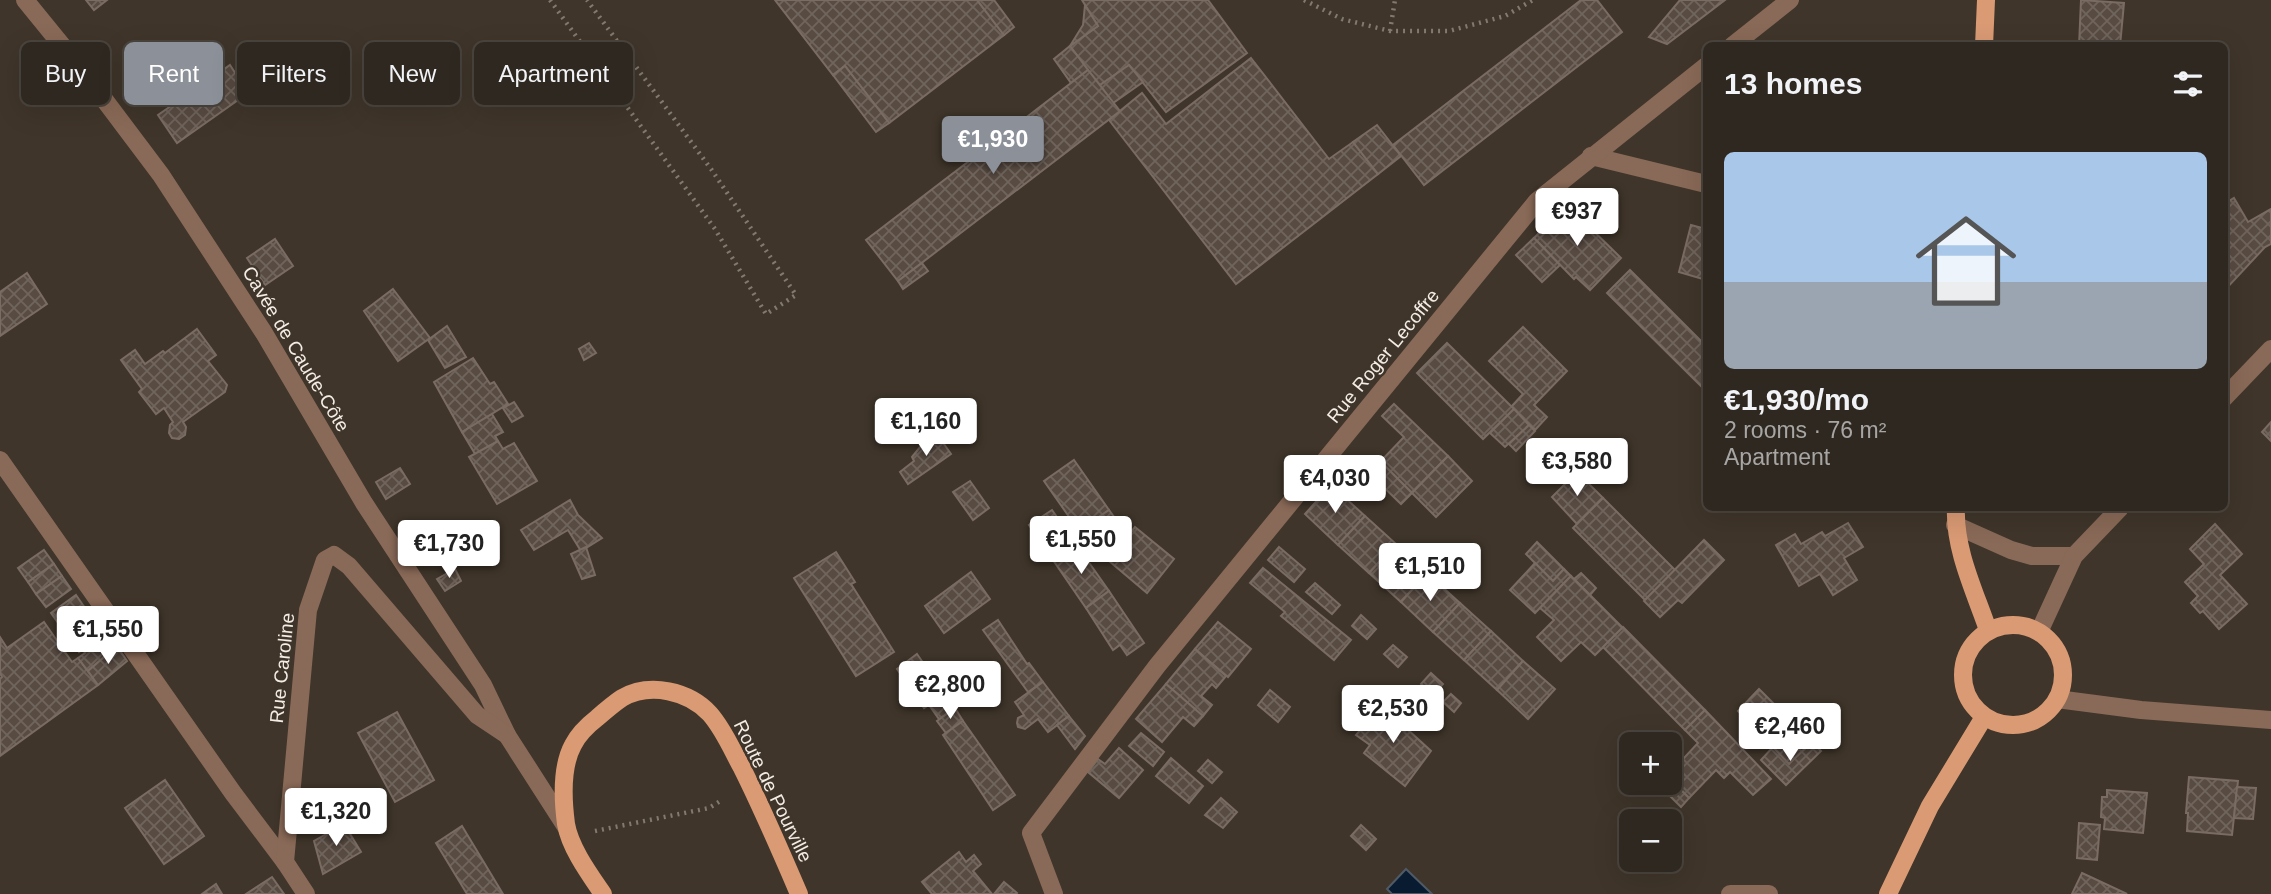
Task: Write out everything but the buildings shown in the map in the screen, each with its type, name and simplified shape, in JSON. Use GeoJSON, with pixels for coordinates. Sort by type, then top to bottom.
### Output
{"type":"FeatureCollection","features":[{"type":"Feature","properties":{"kind":"main road"},"geometry":{"type":"LineString","coordinates":[[1984,42],[1986,0]]}},
{"type":"Feature","properties":{"kind":"main road"},"geometry":{"type":"LineString","coordinates":[[1956,517],[1971,581],[1988,631]]}},
{"type":"Feature","properties":{"kind":"main road"},"geometry":{"type":"LineString","coordinates":[[2005,625],[2022,625],[2039,632],[2051,642],[2059,655],[2063,685],[2057,699],[2047,712],[2033,722],[2016,726],[2000,724],[1984,717],[1972,705],[1964,689],[1962,672],[1966,656],[1975,641],[1988,631],[2005,625]]}},
{"type":"Feature","properties":{"kind":"main road","name":"Route de Pourville"},"geometry":{"type":"LineString","coordinates":[[603,894],[580,860],[566,827],[564,796],[566,770],[572,746],[587,726],[625,697],[649,691],[673,691],[692,699],[709,713],[727,737],[761,806],[799,894]]}},
{"type":"Feature","properties":{"kind":"main road"},"geometry":{"type":"LineString","coordinates":[[1888,894],[1930,806],[1984,717]]}},
{"type":"Feature","properties":{"kind":"street","name":"Cavée de Caude-Côte"},"geometry":{"type":"LineString","coordinates":[[25,0],[161,175],[264,333],[364,503],[483,685],[508,735]]}},
{"type":"Feature","properties":{"kind":"street"},"geometry":{"type":"LineString","coordinates":[[1737,42],[1790,0]]}},
{"type":"Feature","properties":{"kind":"street"},"geometry":{"type":"LineString","coordinates":[[1591,156],[1703,68]]}},
{"type":"Feature","properties":{"kind":"street"},"geometry":{"type":"LineString","coordinates":[[1591,156],[1703,183]]}},
{"type":"Feature","properties":{"kind":"street","name":"Rue Roger Lecoffre"},"geometry":{"type":"LineString","coordinates":[[1054,894],[1031,833],[1157,666],[1537,201],[1591,156]]}},
{"type":"Feature","properties":{"kind":"street"},"geometry":{"type":"LineString","coordinates":[[2228,394],[2271,349]]}},
{"type":"Feature","properties":{"kind":"street"},"geometry":{"type":"LineString","coordinates":[[0,460],[306,894]]}},
{"type":"Feature","properties":{"kind":"street"},"geometry":{"type":"LineString","coordinates":[[2039,632],[2074,556],[2117,511]]}},
{"type":"Feature","properties":{"kind":"street"},"geometry":{"type":"LineString","coordinates":[[1956,517],[2011,550],[2032,556],[2074,556]]}},
{"type":"Feature","properties":{"kind":"street","name":"Rue Caroline"},"geometry":{"type":"LineString","coordinates":[[285,862],[308,610],[325,560],[334,555],[349,566],[477,715],[508,735],[566,827]]}},
{"type":"Feature","properties":{"kind":"street"},"geometry":{"type":"LineString","coordinates":[[2057,699],[2140,710],[2271,720]]}},
{"type":"Feature","properties":{"kind":"street"},"geometry":{"type":"LineString","coordinates":[[1730,894],[1769,894]]}},
{"type":"Feature","properties":{"kind":"path"},"geometry":{"type":"LineString","coordinates":[[550,0],[715,229],[766,314],[796,295],[711,169],[587,0]]}},
{"type":"Feature","properties":{"kind":"path"},"geometry":{"type":"LineString","coordinates":[[1304,0],[1342,19],[1390,31],[1448,31],[1505,16],[1533,0]]}},
{"type":"Feature","properties":{"kind":"path"},"geometry":{"type":"LineString","coordinates":[[1390,31],[1395,0]]}},
{"type":"Feature","properties":{"kind":"path"},"geometry":{"type":"LineString","coordinates":[[602,828],[709,808],[722,800]]}},
{"type":"Feature","properties":{"kind":"water"},"geometry":{"type":"Polygon","coordinates":[[[1406,869],[1432,894],[1392,894],[1387,889],[1406,869]]]}}]}
